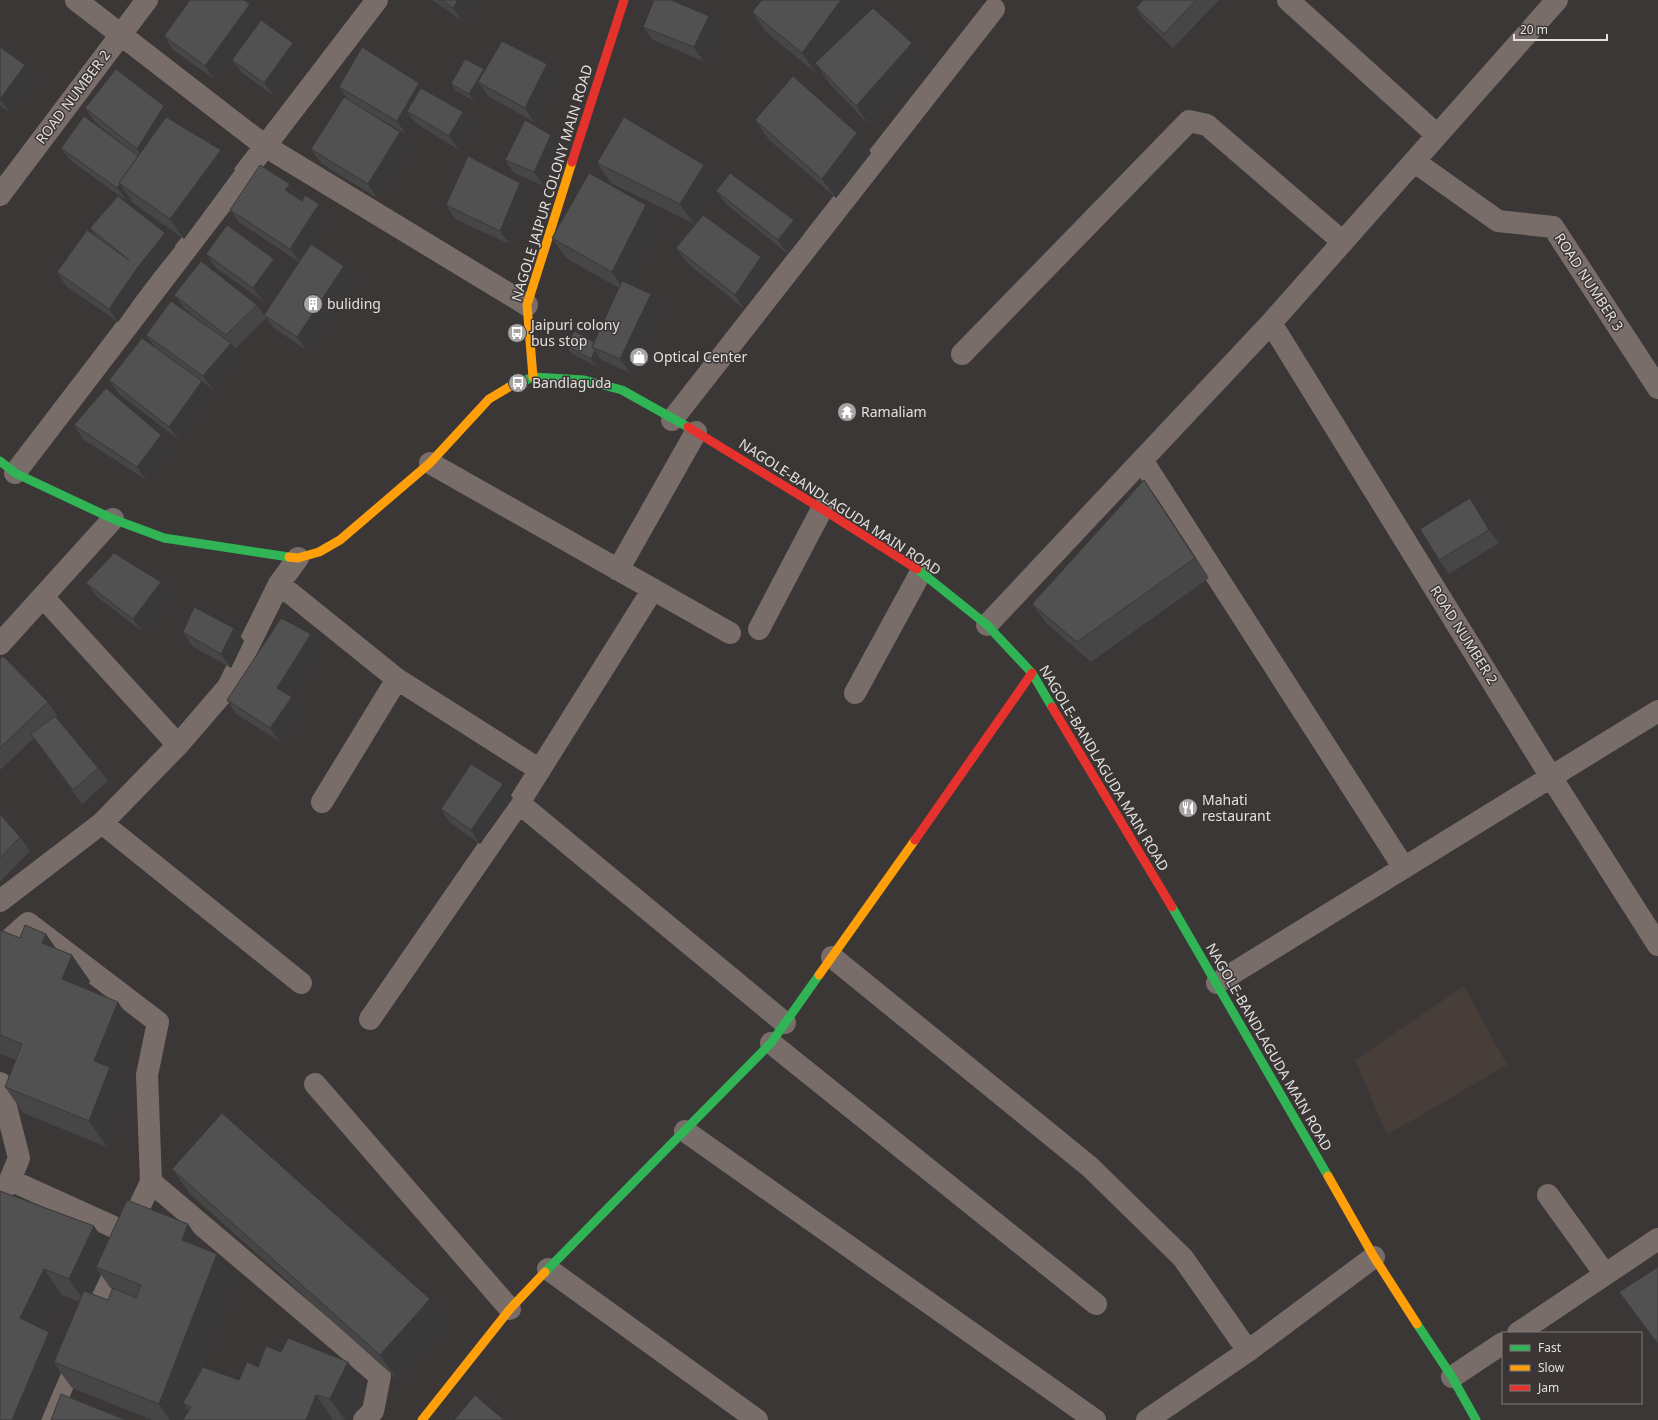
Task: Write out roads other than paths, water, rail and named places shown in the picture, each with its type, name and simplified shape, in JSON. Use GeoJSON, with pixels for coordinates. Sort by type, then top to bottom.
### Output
{"type":"FeatureCollection","features":[{"type":"Feature","properties":{"kind":"street"},"geometry":{"type":"LineString","coordinates":[[76,0],[265,146],[527,305]]}},
{"type":"Feature","properties":{"kind":"street","name":"ROAD NUMBER 2"},"geometry":{"type":"LineString","coordinates":[[0,195],[147,0]]}},
{"type":"Feature","properties":{"kind":"street"},"geometry":{"type":"LineString","coordinates":[[8,467],[265,146],[377,0]]}},
{"type":"Feature","properties":{"kind":"street","name":"NAGOLE JAIPUR COLONY MAIN ROAD"},"geometry":{"type":"LineString","coordinates":[[533,377],[527,305],[624,0]]}},
{"type":"Feature","properties":{"kind":"street"},"geometry":{"type":"LineString","coordinates":[[987,625],[1271,323],[1557,0]]}},
{"type":"Feature","properties":{"kind":"street"},"geometry":{"type":"LineString","coordinates":[[1298,3],[1437,135]]}},
{"type":"Feature","properties":{"kind":"street"},"geometry":{"type":"LineString","coordinates":[[672,420],[994,9]]}},
{"type":"Feature","properties":{"kind":"street"},"geometry":{"type":"LineString","coordinates":[[962,354],[1189,121],[1207,125],[1343,242]]}},
{"type":"Feature","properties":{"kind":"street","name":"ROAD NUMBER 3"},"geometry":{"type":"LineString","coordinates":[[1415,162],[1498,221],[1553,227],[1658,388]]}},
{"type":"Feature","properties":{"kind":"street","name":"ROAD NUMBER 2"},"geometry":{"type":"LineString","coordinates":[[1271,323],[1551,777],[1658,945]]}},
{"type":"Feature","properties":{"kind":"street","name":"NAGOLE-BANDLAGUDA MAIN ROAD"},"geometry":{"type":"LineString","coordinates":[[8,467],[113,519],[164,538],[298,558],[319,552],[340,540],[430,463],[489,399],[513,385],[533,377],[584,380],[622,390],[672,420],[696,432],[921,572],[987,625],[1032,674],[1217,983],[1374,1257],[1452,1377],[1476,1420]]}},
{"type":"Feature","properties":{"kind":"street"},"geometry":{"type":"LineString","coordinates":[[618,570],[696,432]]}},
{"type":"Feature","properties":{"kind":"street"},"geometry":{"type":"LineString","coordinates":[[1142,460],[1404,868]]}},
{"type":"Feature","properties":{"kind":"street"},"geometry":{"type":"LineString","coordinates":[[430,463],[730,633]]}},
{"type":"Feature","properties":{"kind":"street"},"geometry":{"type":"LineString","coordinates":[[759,629],[822,509]]}},
{"type":"Feature","properties":{"kind":"street"},"geometry":{"type":"LineString","coordinates":[[0,644],[113,519]]}},
{"type":"Feature","properties":{"kind":"street"},"geometry":{"type":"LineString","coordinates":[[0,901],[102,823],[178,745],[228,687],[279,584],[298,558]]}},
{"type":"Feature","properties":{"kind":"street"},"geometry":{"type":"LineString","coordinates":[[855,692],[921,572]]}},
{"type":"Feature","properties":{"kind":"street"},"geometry":{"type":"LineString","coordinates":[[279,584],[397,679],[540,770]]}},
{"type":"Feature","properties":{"kind":"street"},"geometry":{"type":"LineString","coordinates":[[370,1019],[519,803],[653,589]]}},
{"type":"Feature","properties":{"kind":"street"},"geometry":{"type":"LineString","coordinates":[[43,597],[178,745]]}},
{"type":"Feature","properties":{"kind":"street"},"geometry":{"type":"LineString","coordinates":[[422,1420],[510,1309],[548,1268],[771,1043],[1032,674]]}},
{"type":"Feature","properties":{"kind":"street"},"geometry":{"type":"LineString","coordinates":[[322,802],[397,679]]}},
{"type":"Feature","properties":{"kind":"street"},"geometry":{"type":"LineString","coordinates":[[1217,983],[1658,711]]}},
{"type":"Feature","properties":{"kind":"street"},"geometry":{"type":"LineString","coordinates":[[519,803],[785,1023]]}},
{"type":"Feature","properties":{"kind":"street"},"geometry":{"type":"LineString","coordinates":[[102,823],[301,983]]}},
{"type":"Feature","properties":{"kind":"street"},"geometry":{"type":"LineString","coordinates":[[0,948],[28,923],[158,1022],[147,1075],[151,1182],[127,1233],[48,1420]]}},
{"type":"Feature","properties":{"kind":"street"},"geometry":{"type":"LineString","coordinates":[[832,957],[1090,1167],[1183,1258],[1248,1351]]}},
{"type":"Feature","properties":{"kind":"street"},"geometry":{"type":"LineString","coordinates":[[771,1043],[1096,1304]]}},
{"type":"Feature","properties":{"kind":"street"},"geometry":{"type":"LineString","coordinates":[[0,1083],[19,1158],[5,1187],[127,1233]]}},
{"type":"Feature","properties":{"kind":"street"},"geometry":{"type":"LineString","coordinates":[[315,1084],[510,1309]]}},
{"type":"Feature","properties":{"kind":"street"},"geometry":{"type":"LineString","coordinates":[[684,1131],[1095,1420]]}},
{"type":"Feature","properties":{"kind":"street"},"geometry":{"type":"LineString","coordinates":[[151,1182],[380,1376],[373,1411],[364,1420]]}},
{"type":"Feature","properties":{"kind":"street"},"geometry":{"type":"LineString","coordinates":[[1548,1196],[1605,1274]]}},
{"type":"Feature","properties":{"kind":"street"},"geometry":{"type":"LineString","coordinates":[[1519,1332],[1658,1240]]}},
{"type":"Feature","properties":{"kind":"street"},"geometry":{"type":"LineString","coordinates":[[1147,1420],[1248,1351],[1374,1257]]}},
{"type":"Feature","properties":{"kind":"street"},"geometry":{"type":"LineString","coordinates":[[548,1268],[757,1420]]}},
{"type":"Feature","properties":{"kind":"street"},"geometry":{"type":"LineString","coordinates":[[1452,1377],[1502,1344]]}},
{"type":"Feature","properties":{"kind":"place","name":"buliding"},"geometry":{"type":"Point","coordinates":[313,304]}},
{"type":"Feature","properties":{"kind":"place","name":"Jaipuri colony bus stop"},"geometry":{"type":"Point","coordinates":[517,333]}},
{"type":"Feature","properties":{"kind":"place","name":"Optical Center"},"geometry":{"type":"Point","coordinates":[639,357]}},
{"type":"Feature","properties":{"kind":"place","name":"Bandlaguda"},"geometry":{"type":"Point","coordinates":[518,383]}},
{"type":"Feature","properties":{"kind":"place","name":"Ramaliam"},"geometry":{"type":"Point","coordinates":[847,412]}},
{"type":"Feature","properties":{"kind":"place","name":"Mahati restaurant"},"geometry":{"type":"Point","coordinates":[1188,808]}}]}
